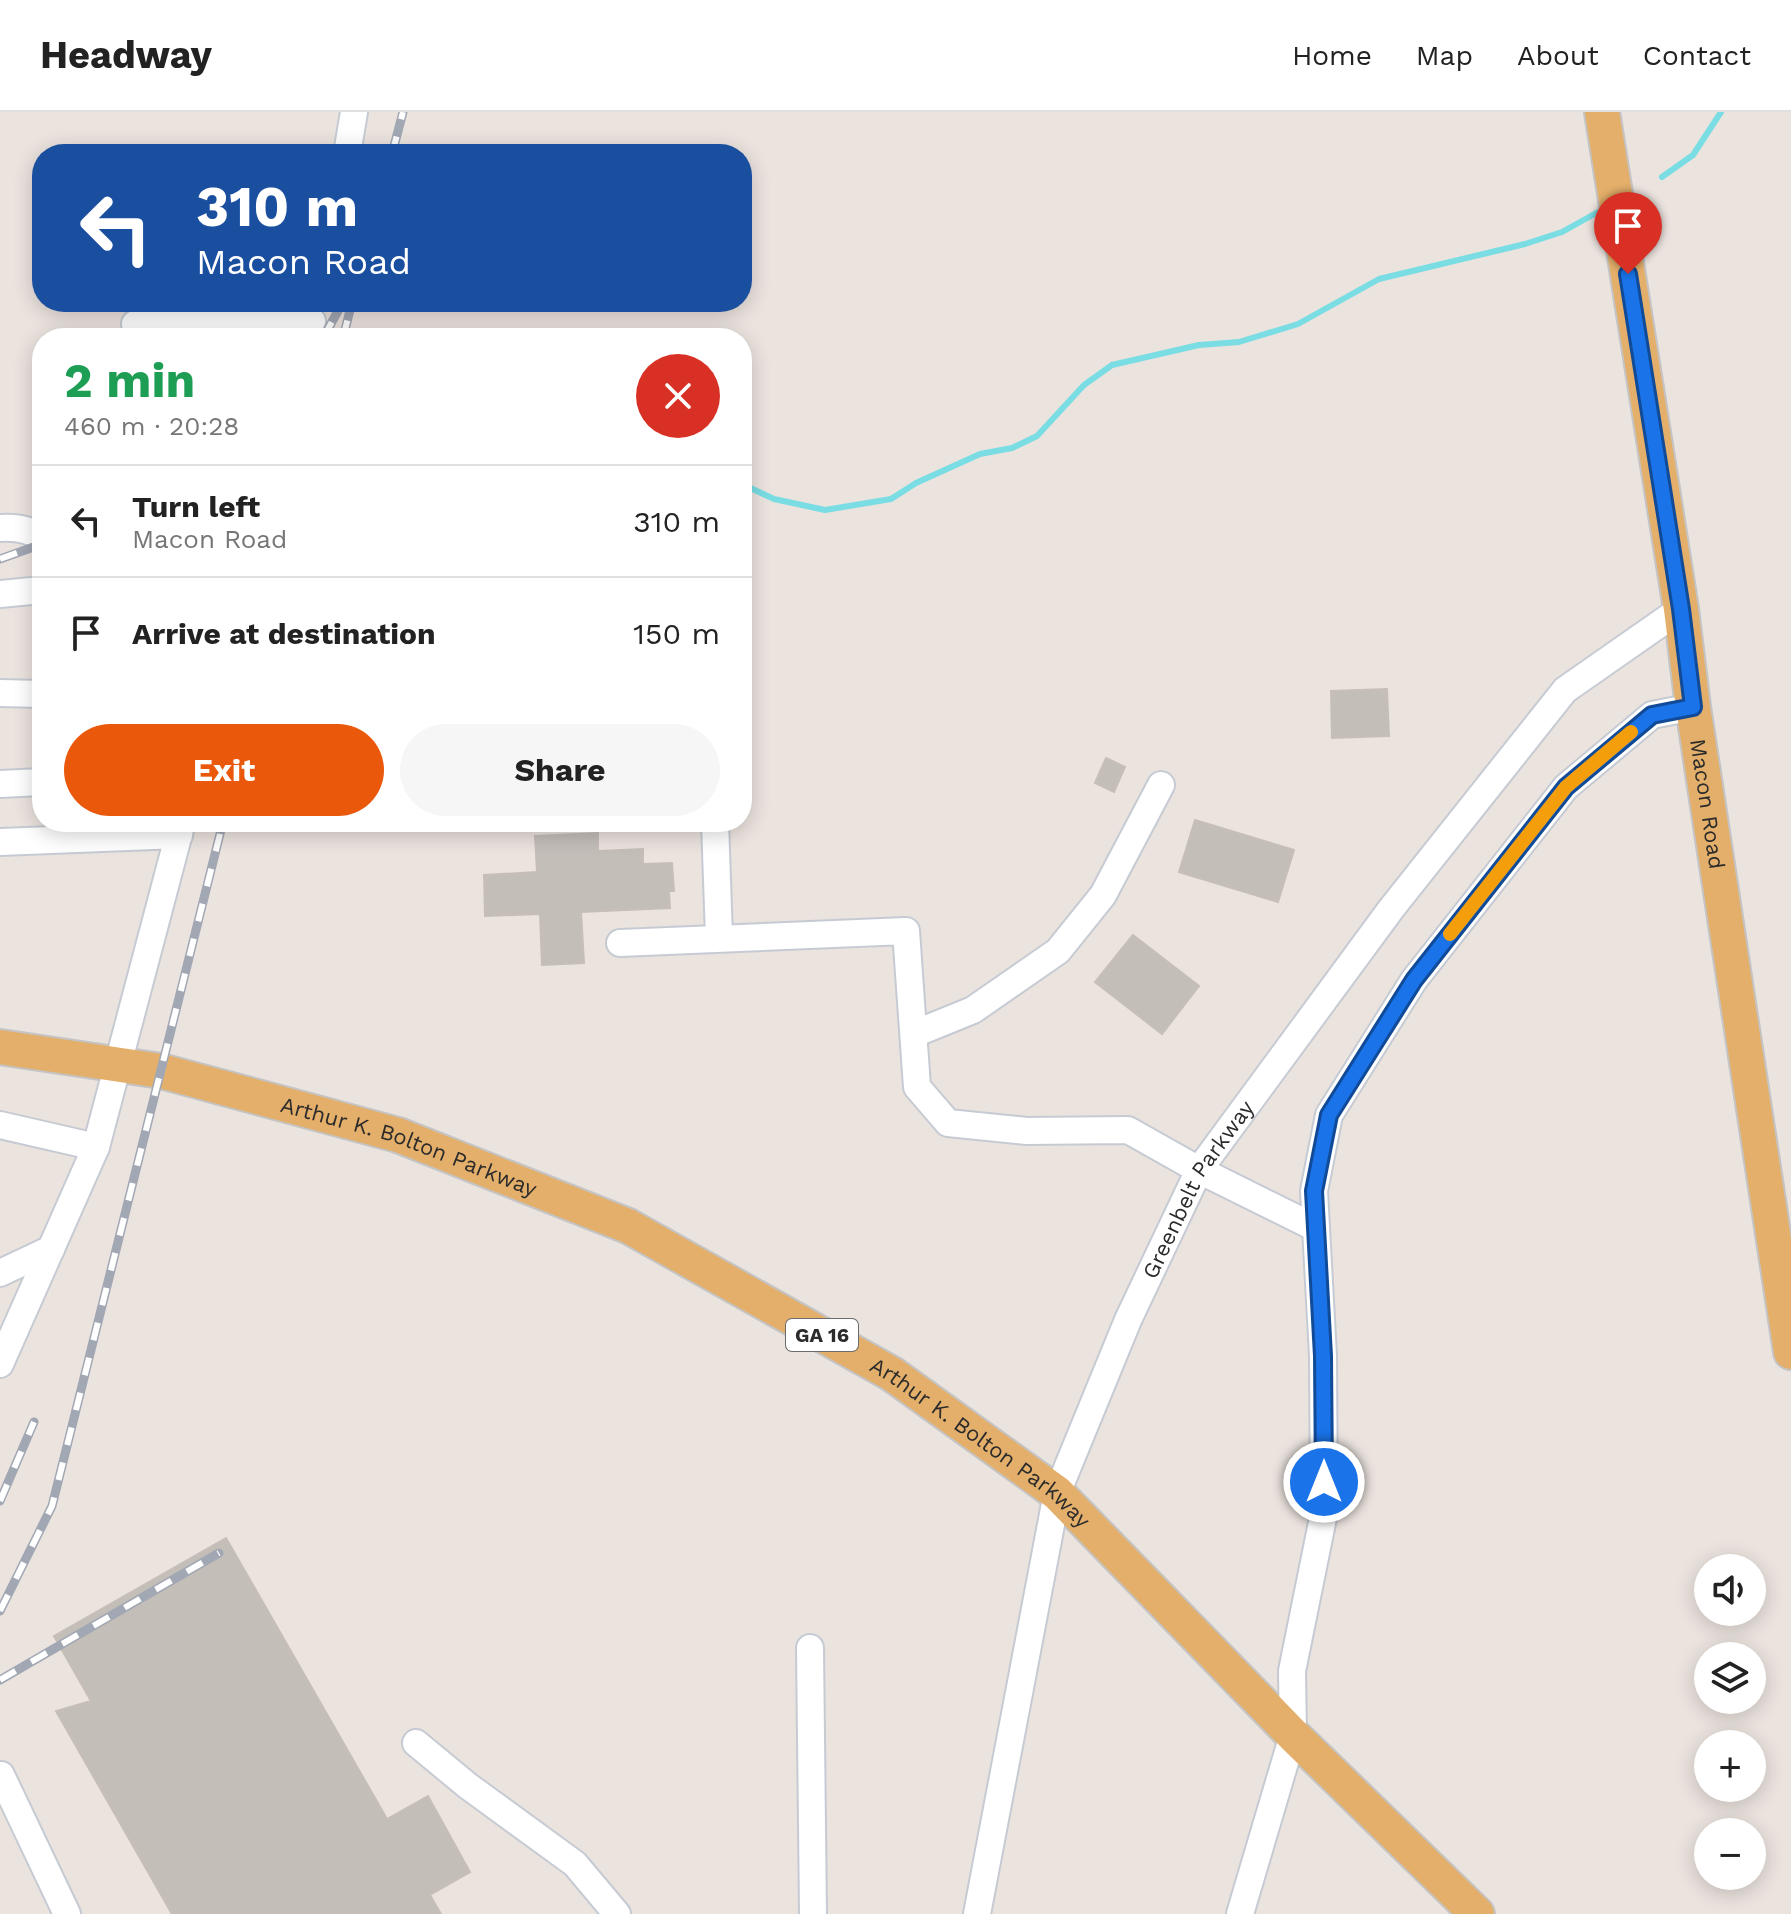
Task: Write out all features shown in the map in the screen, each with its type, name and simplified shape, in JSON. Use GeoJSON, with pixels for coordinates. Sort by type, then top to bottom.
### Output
{"type":"FeatureCollection","features":[{"type":"Feature","properties":{"kind":"main road","name":"Macon Road"},"geometry":{"type":"LineString","coordinates":[[1602,112],[1681,609],[1693,707],[1791,1352]]}},
{"type":"Feature","properties":{"kind":"main road","name":"Arthur K. Bolton Parkway"},"geometry":{"type":"LineString","coordinates":[[0,1047],[161,1071],[398,1135],[628,1226],[892,1374],[1057,1493],[1293,1735],[1477,1914]]}},
{"type":"Feature","properties":{"kind":"street"},"geometry":{"type":"LineString","coordinates":[[349,144],[354,112]]}},
{"type":"Feature","properties":{"kind":"street"},"geometry":{"type":"LineString","coordinates":[[135,324],[312,320]]}},
{"type":"Feature","properties":{"kind":"street"},"geometry":{"type":"LineString","coordinates":[[0,528],[32,531]]}},
{"type":"Feature","properties":{"kind":"street"},"geometry":{"type":"LineString","coordinates":[[0,594],[32,591]]}},
{"type":"Feature","properties":{"kind":"street","name":"Greenbelt Parkway"},"geometry":{"type":"LineString","coordinates":[[977,1914],[1057,1493],[1128,1320],[1199,1170],[1391,909],[1565,690],[1681,609]]}},
{"type":"Feature","properties":{"kind":"street"},"geometry":{"type":"LineString","coordinates":[[0,693],[32,694]]}},
{"type":"Feature","properties":{"kind":"street"},"geometry":{"type":"LineString","coordinates":[[1240,1914],[1293,1735],[1292,1671],[1324,1513],[1323,1356],[1314,1191],[1329,1115],[1414,980],[1566,787],[1652,715],[1693,707]]}},
{"type":"Feature","properties":{"kind":"street"},"geometry":{"type":"LineString","coordinates":[[0,784],[32,782]]}},
{"type":"Feature","properties":{"kind":"street"},"geometry":{"type":"LineString","coordinates":[[914,1034],[973,1010],[1058,951],[1103,895],[1161,785]]}},
{"type":"Feature","properties":{"kind":"street"},"geometry":{"type":"LineString","coordinates":[[0,842],[139,832]]}},
{"type":"Feature","properties":{"kind":"street"},"geometry":{"type":"LineString","coordinates":[[0,1364],[96,1147],[180,832]]}},
{"type":"Feature","properties":{"kind":"street"},"geometry":{"type":"LineString","coordinates":[[715,832],[719,937]]}},
{"type":"Feature","properties":{"kind":"street"},"geometry":{"type":"LineString","coordinates":[[620,943],[906,931],[917,1087],[948,1123],[1027,1131],[1128,1130],[1199,1170],[1316,1228]]}},
{"type":"Feature","properties":{"kind":"street"},"geometry":{"type":"LineString","coordinates":[[0,1125],[96,1147]]}},
{"type":"Feature","properties":{"kind":"street"},"geometry":{"type":"LineString","coordinates":[[0,1273],[51,1249]]}},
{"type":"Feature","properties":{"kind":"street"},"geometry":{"type":"LineString","coordinates":[[810,1648],[813,1914]]}},
{"type":"Feature","properties":{"kind":"street"},"geometry":{"type":"LineString","coordinates":[[416,1743],[468,1786],[575,1864],[617,1914]]}},
{"type":"Feature","properties":{"kind":"street"},"geometry":{"type":"LineString","coordinates":[[1,1775],[67,1914]]}},
{"type":"Feature","properties":{"kind":"building"},"geometry":{"type":"Polygon","coordinates":[[[1387,689],[1389,736],[1332,738],[1331,691],[1387,689]]]}},
{"type":"Feature","properties":{"kind":"building"},"geometry":{"type":"Polygon","coordinates":[[[1106,758],[1125,767],[1114,792],[1095,783],[1106,758]]]}},
{"type":"Feature","properties":{"kind":"building"},"geometry":{"type":"Polygon","coordinates":[[[1195,820],[1294,850],[1278,902],[1179,872],[1195,820]]]}},
{"type":"Feature","properties":{"kind":"building"},"geometry":{"type":"Polygon","coordinates":[[[598,833],[598,851],[643,849],[643,864],[672,863],[674,891],[669,891],[670,908],[581,912],[584,963],[542,965],[540,914],[485,916],[484,875],[537,872],[535,836],[598,833]]]}},
{"type":"Feature","properties":{"kind":"building"},"geometry":{"type":"Polygon","coordinates":[[[1133,935],[1199,986],[1162,1034],[1095,982],[1133,935]]]}},
{"type":"Feature","properties":{"kind":"building"},"geometry":{"type":"Polygon","coordinates":[[[226,1538],[387,1819],[428,1796],[470,1872],[430,1895],[441,1914],[172,1914],[56,1711],[91,1701],[54,1636],[226,1538]]]}},
{"type":"Feature","properties":{"kind":"waterway"},"geometry":{"type":"LineString","coordinates":[[1662,177],[1693,155],[1721,112]]}},
{"type":"Feature","properties":{"kind":"waterway"},"geometry":{"type":"LineString","coordinates":[[752,489],[774,499],[825,510],[891,499],[916,483],[980,454],[1012,448],[1037,436],[1084,385],[1112,365],[1199,345],[1239,342],[1298,324],[1379,279],[1525,244],[1562,232],[1598,212]]}},
{"type":"Feature","properties":{"kind":"railway"},"geometry":{"type":"LineString","coordinates":[[395,144],[403,112]]}},
{"type":"Feature","properties":{"kind":"railway"},"geometry":{"type":"LineString","coordinates":[[329,328],[337,312]]}},
{"type":"Feature","properties":{"kind":"railway"},"geometry":{"type":"LineString","coordinates":[[346,328],[350,312]]}},
{"type":"Feature","properties":{"kind":"railway"},"geometry":{"type":"LineString","coordinates":[[0,559],[32,548]]}},
{"type":"Feature","properties":{"kind":"railway"},"geometry":{"type":"LineString","coordinates":[[0,1611],[52,1506],[220,832]]}},
{"type":"Feature","properties":{"kind":"railway"},"geometry":{"type":"LineString","coordinates":[[0,1501],[34,1422]]}},
{"type":"Feature","properties":{"kind":"railway"},"geometry":{"type":"LineString","coordinates":[[0,1680],[219,1553]]}},
{"type":"Feature","properties":{"kind":"slow traffic"},"geometry":{"type":"LineString","coordinates":[[1450,934],[1566,787],[1631,732]]}},
{"type":"Feature","properties":{"kind":"route"},"geometry":{"type":"LineString","coordinates":[[1324,1482],[1323,1356],[1314,1191],[1329,1115],[1414,980],[1566,787],[1652,715],[1693,707],[1681,609],[1628,274]]}}]}
